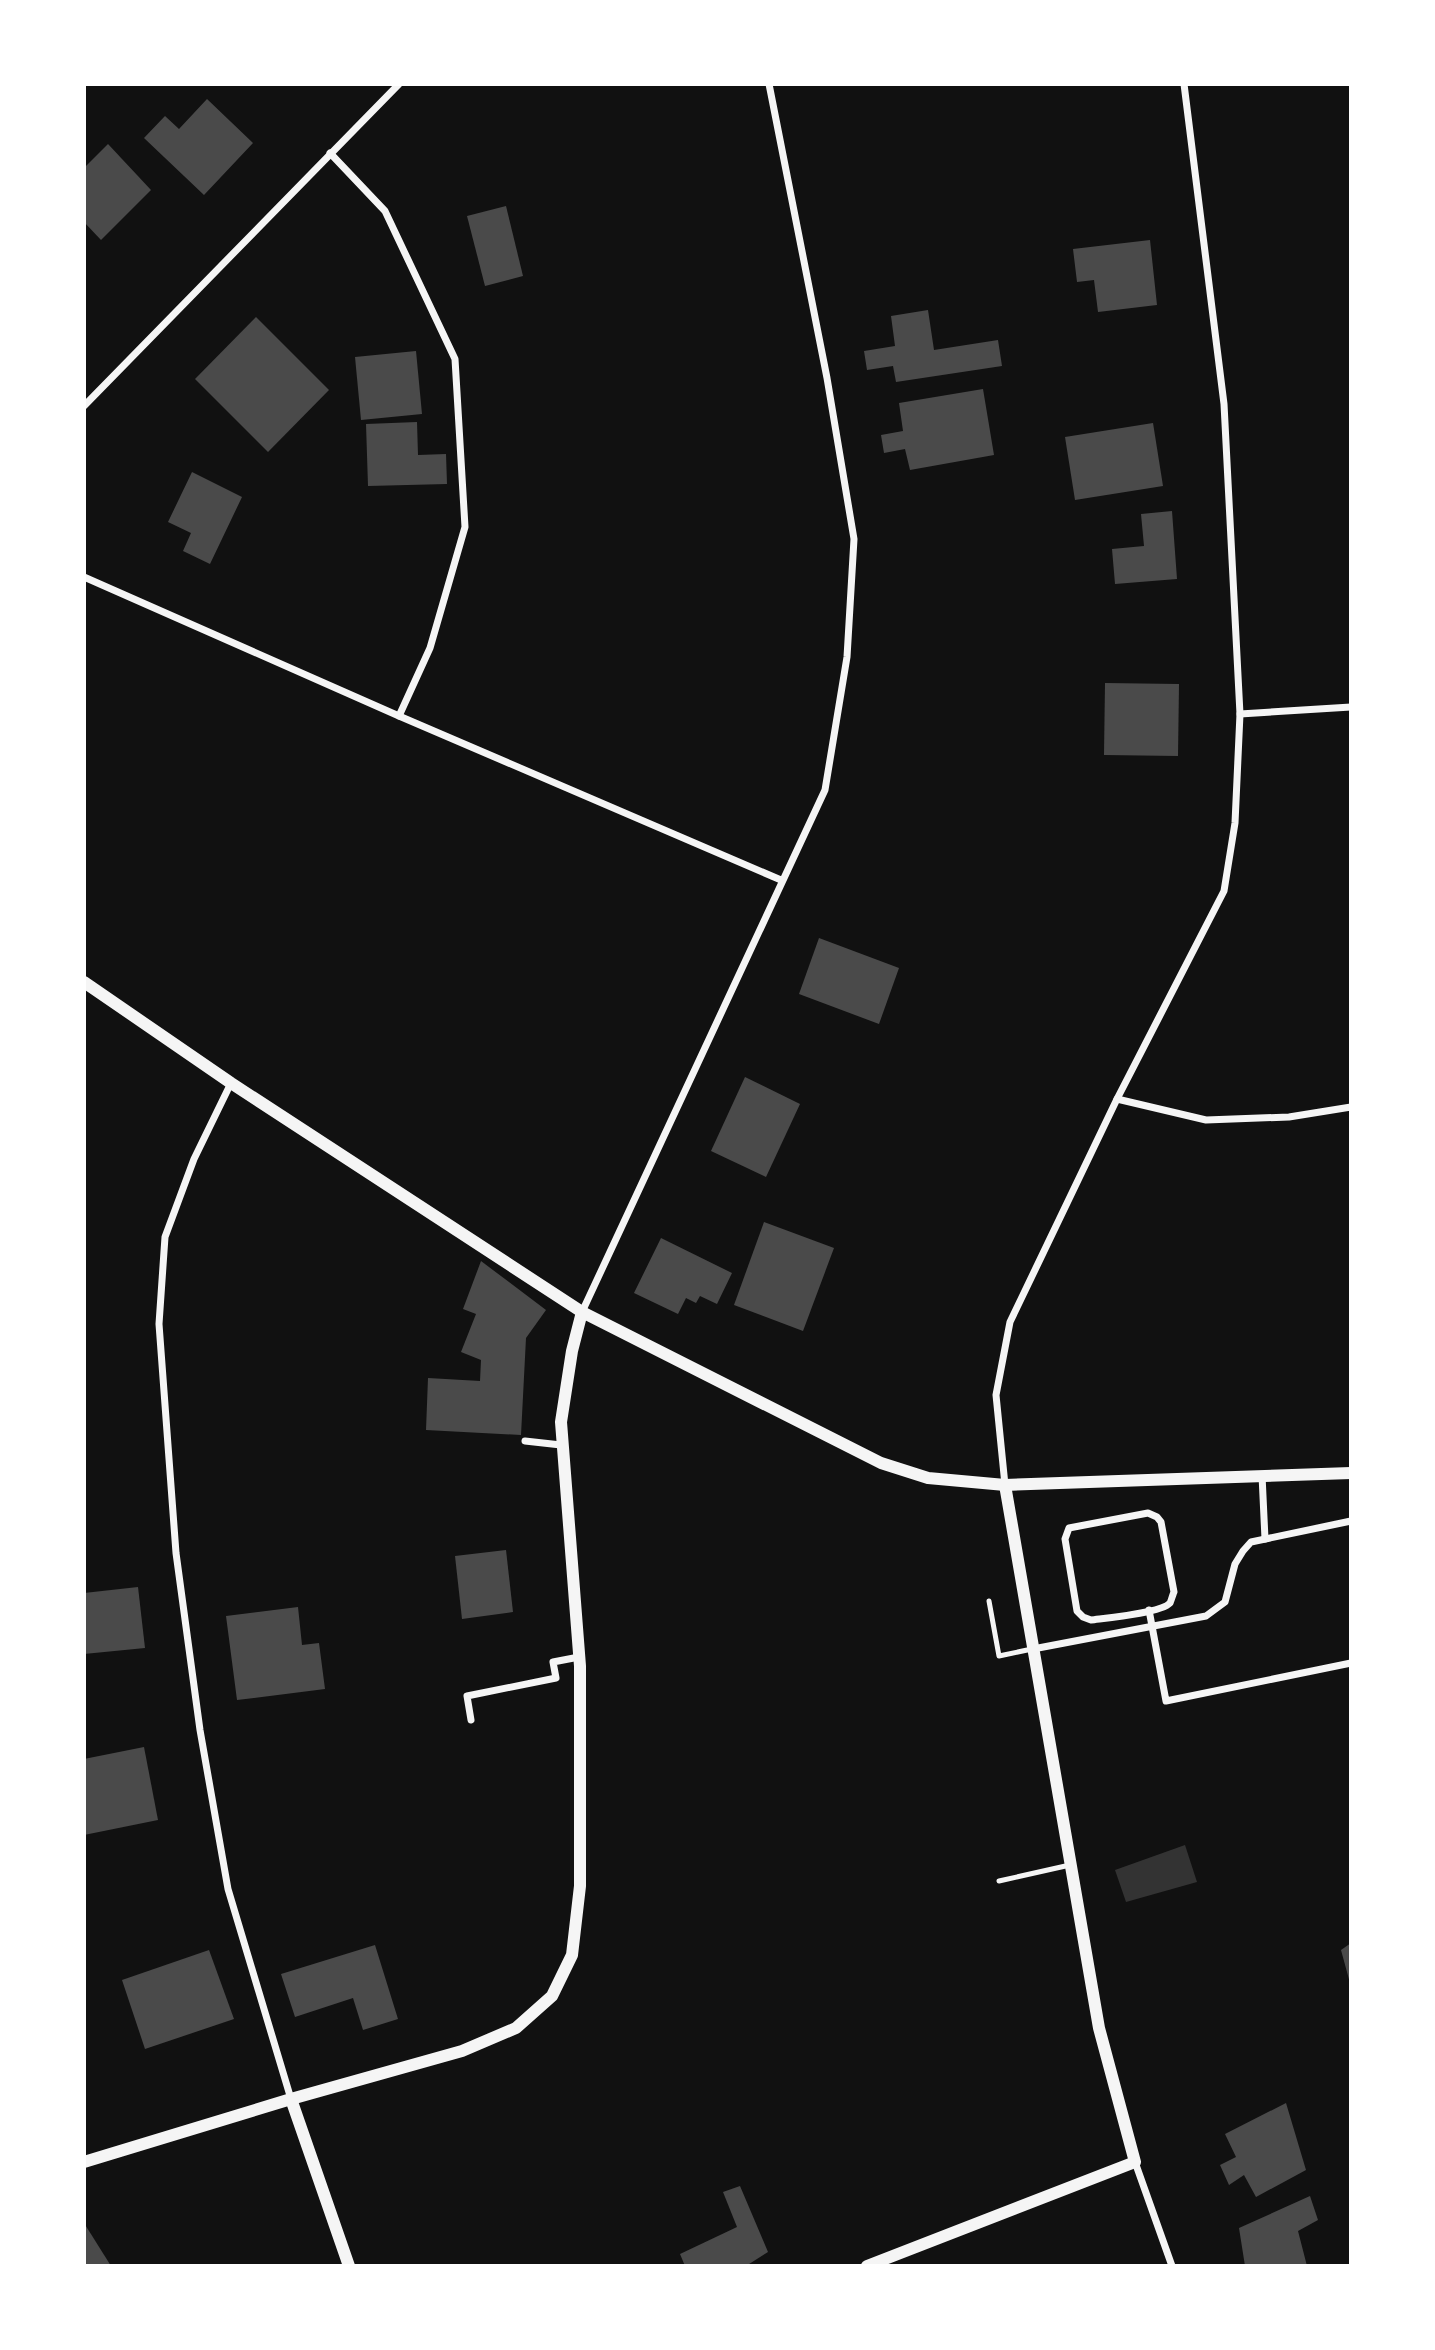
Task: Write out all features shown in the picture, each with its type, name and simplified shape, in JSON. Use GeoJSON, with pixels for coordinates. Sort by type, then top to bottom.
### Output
{"type":"FeatureCollection","features":[{"type":"Feature","properties":{"kind":"street"},"geometry":{"type":"LineString","coordinates":[[84,406],[399,84]]}},
{"type":"Feature","properties":{"kind":"street"},"geometry":{"type":"LineString","coordinates":[[84,2162],[291,2099],[462,2051],[516,2028],[552,1996],[572,1955],[580,1886],[579,1657],[561,1445],[564,1394],[582,1312],[825,790],[847,657],[853,539],[827,378],[768,84]]}},
{"type":"Feature","properties":{"kind":"street"},"geometry":{"type":"LineString","coordinates":[[1172,2266],[1135,2162],[1099,2028],[1004,1485],[996,1395],[1010,1322],[1117,1099],[1224,891],[1235,823],[1240,714],[1224,404],[1184,84]]}},
{"type":"Feature","properties":{"kind":"street"},"geometry":{"type":"LineString","coordinates":[[331,153],[385,211],[455,359],[465,527],[430,648],[398,716]]}},
{"type":"Feature","properties":{"kind":"street"},"geometry":{"type":"LineString","coordinates":[[84,577],[398,716],[781,880]]}},
{"type":"Feature","properties":{"kind":"street"},"geometry":{"type":"LineString","coordinates":[[1240,714],[1351,707]]}},
{"type":"Feature","properties":{"kind":"street"},"geometry":{"type":"LineString","coordinates":[[84,982],[231,1083],[582,1312],[881,1463],[928,1478],[1004,1485],[1351,1473]]}},
{"type":"Feature","properties":{"kind":"street"},"geometry":{"type":"LineString","coordinates":[[231,1083],[194,1159],[165,1237],[159,1324],[176,1553],[200,1730],[228,1889],[291,2099],[349,2266]]}},
{"type":"Feature","properties":{"kind":"street"},"geometry":{"type":"LineString","coordinates":[[1117,1099],[1206,1121],[1289,1117],[1351,1107]]}},
{"type":"Feature","properties":{"kind":"street"},"geometry":{"type":"LineString","coordinates":[[525,1441],[561,1445]]}},
{"type":"Feature","properties":{"kind":"street"},"geometry":{"type":"LineString","coordinates":[[1262,1475],[1265,1539]]}},
{"type":"Feature","properties":{"kind":"street"},"geometry":{"type":"LineString","coordinates":[[1148,1514],[1157,1517],[1161,1522],[1174,1592],[1171,1602],[1163,1608],[1149,1611],[1091,1620],[1077,1611],[1065,1539],[1069,1528],[1148,1514]]}},
{"type":"Feature","properties":{"kind":"street"},"geometry":{"type":"LineString","coordinates":[[1032,1649],[1206,1616],[1225,1602],[1235,1564],[1251,1542],[1351,1521]]}},
{"type":"Feature","properties":{"kind":"street"},"geometry":{"type":"LineString","coordinates":[[1149,1611],[1166,1701],[1351,1663]]}},
{"type":"Feature","properties":{"kind":"street"},"geometry":{"type":"LineString","coordinates":[[471,1720],[467,1696],[555,1678],[553,1662],[579,1657]]}},
{"type":"Feature","properties":{"kind":"street"},"geometry":{"type":"LineString","coordinates":[[867,2266],[1135,2162]]}},
{"type":"Feature","properties":{"kind":"lane"},"geometry":{"type":"LineString","coordinates":[[989,1601],[999,1656],[1032,1649]]}},
{"type":"Feature","properties":{"kind":"lane"},"geometry":{"type":"LineString","coordinates":[[999,1881],[1070,1865]]}},
{"type":"Feature","properties":{"kind":"shaded area"},"geometry":{"type":"Polygon","coordinates":[[[1185,1845],[1197,1882],[1126,1902],[1115,1870],[1185,1845]]]}},
{"type":"Feature","properties":{"kind":"building"},"geometry":{"type":"Polygon","coordinates":[[[207,99],[253,143],[204,195],[144,138],[165,116],[179,129],[207,99]]]}},
{"type":"Feature","properties":{"kind":"building"},"geometry":{"type":"Polygon","coordinates":[[[108,144],[151,190],[101,240],[84,222],[84,168],[108,144]]]}},
{"type":"Feature","properties":{"kind":"building"},"geometry":{"type":"Polygon","coordinates":[[[506,206],[523,276],[485,286],[467,216],[506,206]]]}},
{"type":"Feature","properties":{"kind":"building"},"geometry":{"type":"Polygon","coordinates":[[[1150,240],[1157,305],[1098,312],[1094,280],[1077,282],[1073,249],[1150,240]]]}},
{"type":"Feature","properties":{"kind":"building"},"geometry":{"type":"Polygon","coordinates":[[[928,310],[934,350],[998,340],[1002,366],[896,382],[893,366],[867,370],[864,351],[895,346],[891,316],[928,310]]]}},
{"type":"Feature","properties":{"kind":"building"},"geometry":{"type":"Polygon","coordinates":[[[256,317],[329,390],[268,452],[195,379],[256,317]]]}},
{"type":"Feature","properties":{"kind":"building"},"geometry":{"type":"Polygon","coordinates":[[[416,351],[422,414],[361,420],[355,357],[416,351]]]}},
{"type":"Feature","properties":{"kind":"building"},"geometry":{"type":"Polygon","coordinates":[[[983,389],[994,455],[910,470],[905,449],[884,453],[881,435],[903,431],[899,403],[983,389]]]}},
{"type":"Feature","properties":{"kind":"building"},"geometry":{"type":"Polygon","coordinates":[[[417,422],[418,455],[446,454],[447,484],[368,486],[366,424],[417,422]]]}},
{"type":"Feature","properties":{"kind":"building"},"geometry":{"type":"Polygon","coordinates":[[[1153,423],[1163,486],[1075,500],[1065,437],[1153,423]]]}},
{"type":"Feature","properties":{"kind":"building"},"geometry":{"type":"Polygon","coordinates":[[[192,472],[242,497],[210,564],[183,551],[191,533],[168,522],[192,472]]]}},
{"type":"Feature","properties":{"kind":"building"},"geometry":{"type":"Polygon","coordinates":[[[1172,511],[1177,579],[1115,584],[1112,549],[1144,546],[1141,514],[1172,511]]]}},
{"type":"Feature","properties":{"kind":"building"},"geometry":{"type":"Polygon","coordinates":[[[1105,683],[1179,684],[1178,756],[1104,755],[1105,683]]]}},
{"type":"Feature","properties":{"kind":"building"},"geometry":{"type":"Polygon","coordinates":[[[819,938],[899,968],[879,1024],[799,994],[819,938]]]}},
{"type":"Feature","properties":{"kind":"building"},"geometry":{"type":"Polygon","coordinates":[[[745,1077],[800,1104],[766,1177],[711,1151],[745,1077]]]}},
{"type":"Feature","properties":{"kind":"building"},"geometry":{"type":"Polygon","coordinates":[[[764,1222],[834,1248],[803,1331],[734,1305],[764,1222]]]}},
{"type":"Feature","properties":{"kind":"building"},"geometry":{"type":"Polygon","coordinates":[[[661,1238],[732,1273],[717,1304],[700,1296],[696,1303],[686,1298],[678,1314],[634,1293],[661,1238]]]}},
{"type":"Feature","properties":{"kind":"building"},"geometry":{"type":"Polygon","coordinates":[[[481,1261],[546,1310],[526,1338],[521,1435],[426,1430],[428,1378],[480,1381],[481,1360],[461,1352],[476,1314],[463,1309],[481,1261]]]}},
{"type":"Feature","properties":{"kind":"building"},"geometry":{"type":"Polygon","coordinates":[[[506,1550],[513,1612],[462,1619],[455,1556],[506,1550]]]}},
{"type":"Feature","properties":{"kind":"building"},"geometry":{"type":"Polygon","coordinates":[[[138,1587],[145,1648],[84,1654],[84,1593],[138,1587]]]}},
{"type":"Feature","properties":{"kind":"building"},"geometry":{"type":"Polygon","coordinates":[[[298,1607],[302,1645],[319,1643],[325,1689],[237,1700],[226,1616],[298,1607]]]}},
{"type":"Feature","properties":{"kind":"building"},"geometry":{"type":"Polygon","coordinates":[[[144,1747],[158,1820],[84,1835],[84,1759],[144,1747]]]}},
{"type":"Feature","properties":{"kind":"building"},"geometry":{"type":"Polygon","coordinates":[[[1351,1943],[1351,1983],[1350,1983],[1341,1950],[1351,1943]]]}},
{"type":"Feature","properties":{"kind":"building"},"geometry":{"type":"Polygon","coordinates":[[[375,1945],[398,2019],[363,2030],[353,1998],[295,2017],[281,1974],[375,1945]]]}},
{"type":"Feature","properties":{"kind":"building"},"geometry":{"type":"Polygon","coordinates":[[[209,1950],[234,2019],[145,2049],[122,1980],[209,1950]]]}},
{"type":"Feature","properties":{"kind":"building"},"geometry":{"type":"Polygon","coordinates":[[[1286,2103],[1306,2170],[1256,2197],[1244,2175],[1229,2185],[1220,2165],[1236,2157],[1225,2134],[1286,2103]]]}},
{"type":"Feature","properties":{"kind":"building"},"geometry":{"type":"Polygon","coordinates":[[[740,2186],[768,2252],[746,2266],[685,2266],[680,2254],[737,2227],[723,2192],[740,2186]]]}},
{"type":"Feature","properties":{"kind":"building"},"geometry":{"type":"Polygon","coordinates":[[[1310,2196],[1318,2220],[1298,2231],[1307,2266],[1245,2266],[1239,2228],[1310,2196]]]}},
{"type":"Feature","properties":{"kind":"building"},"geometry":{"type":"Polygon","coordinates":[[[84,2223],[111,2266],[84,2266],[84,2223]]]}}]}
